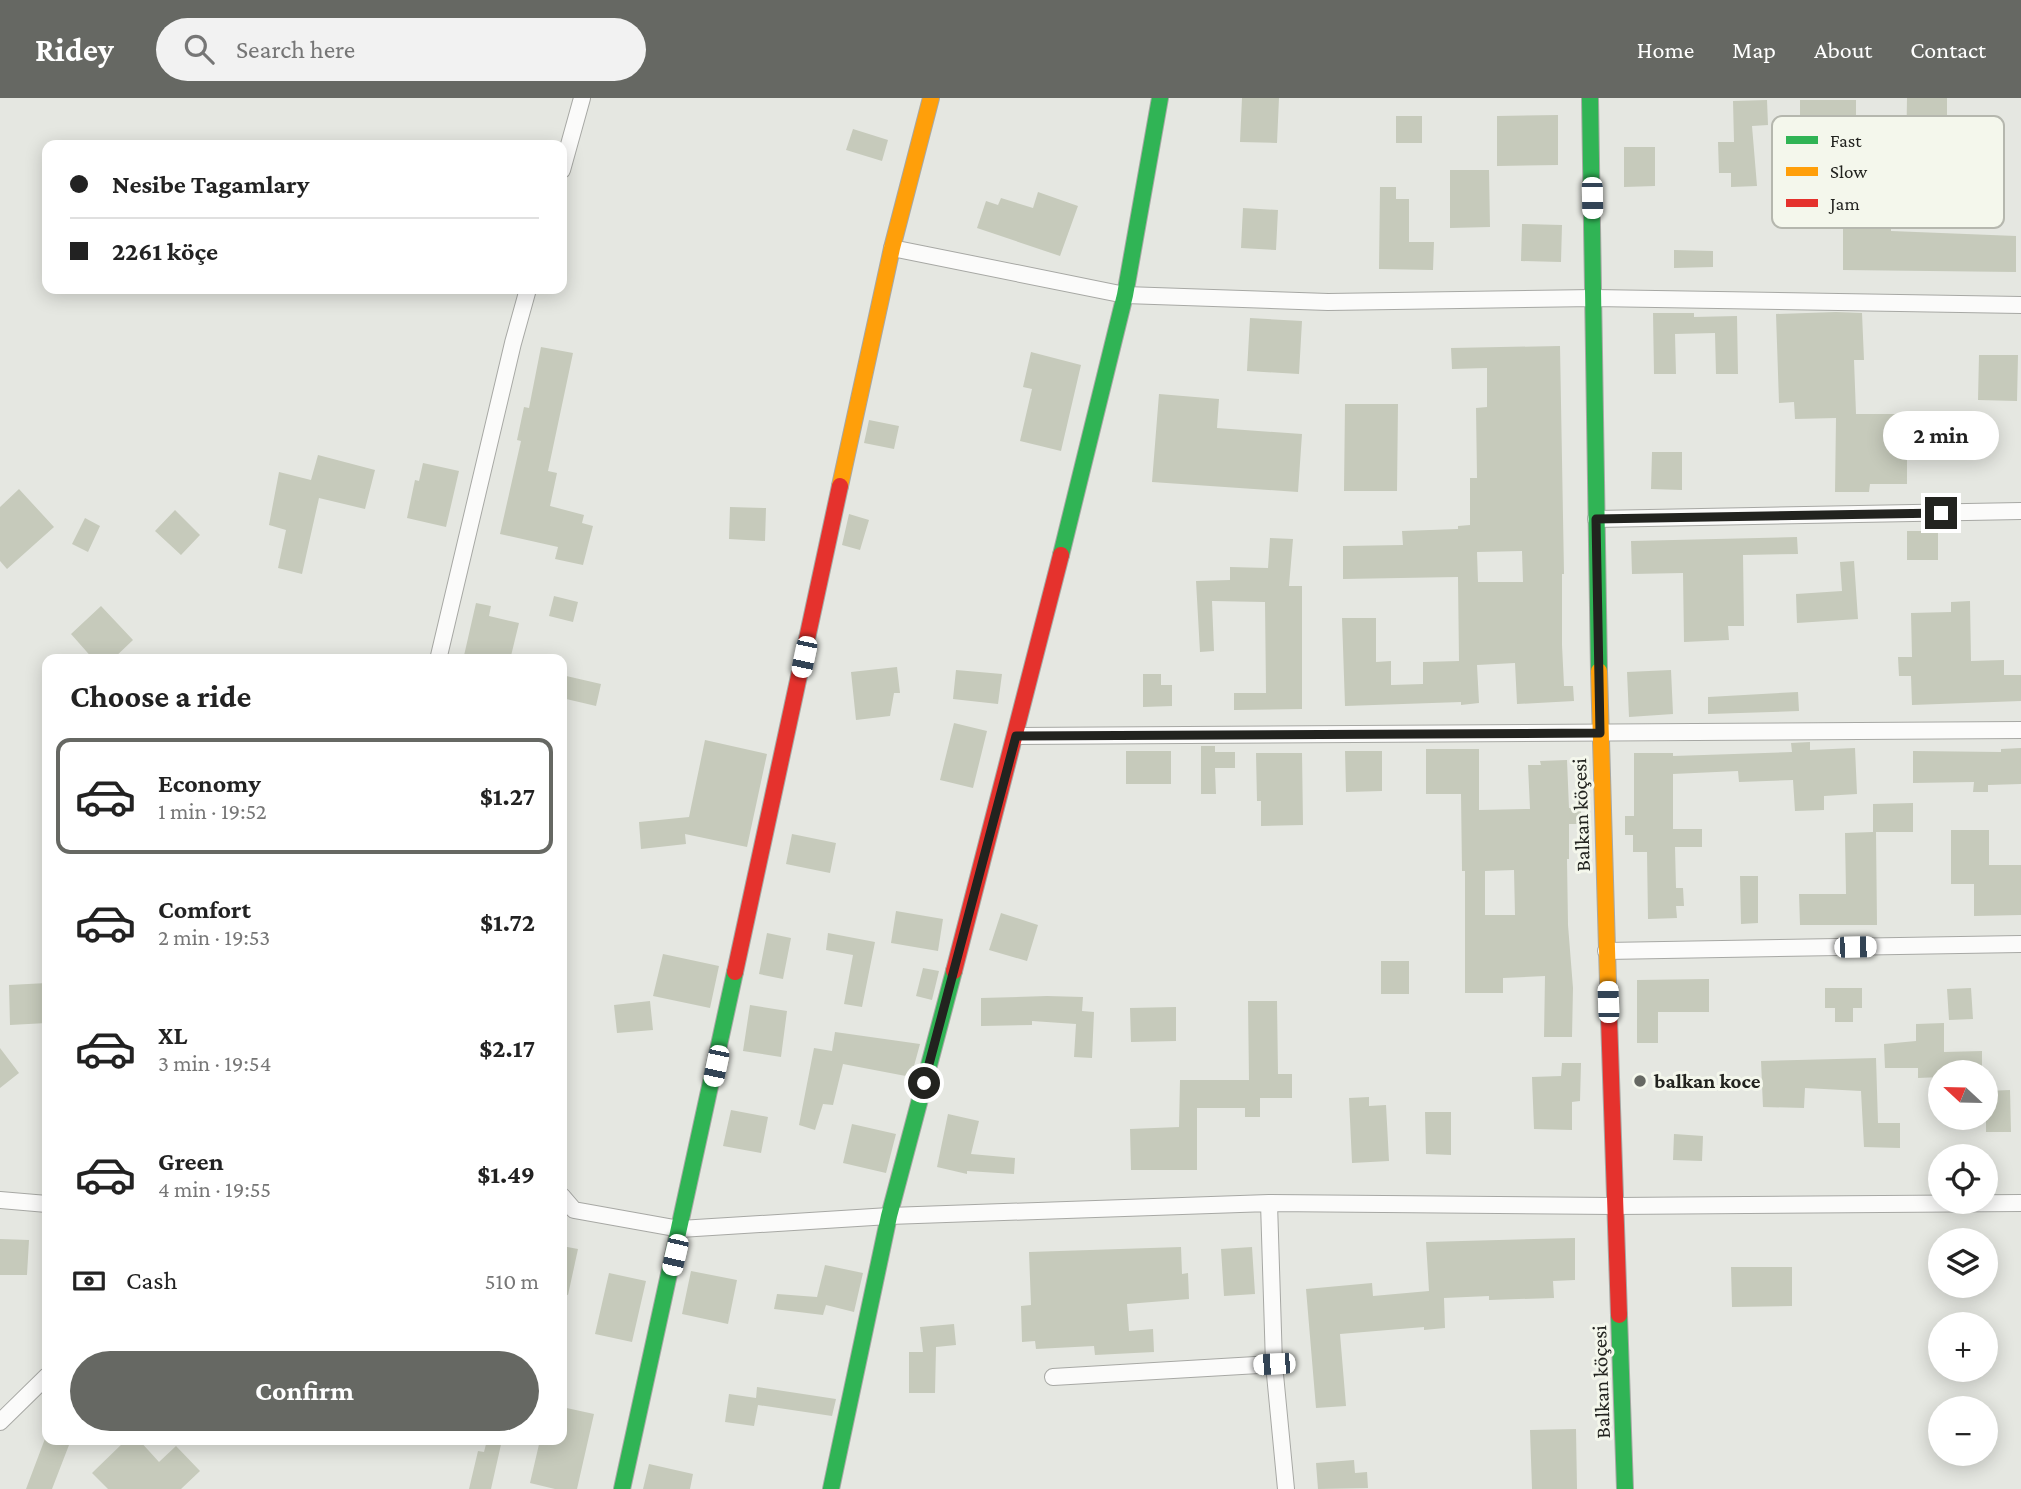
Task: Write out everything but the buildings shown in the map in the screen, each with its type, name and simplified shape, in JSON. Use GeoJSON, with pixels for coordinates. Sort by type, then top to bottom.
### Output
{"type":"FeatureCollection","features":[{"type":"Feature","properties":{"kind":"street"},"geometry":{"type":"LineString","coordinates":[[567,152],[582,98]]}},
{"type":"Feature","properties":{"kind":"street"},"geometry":{"type":"LineString","coordinates":[[622,1489],[892,248],[931,98]]}},
{"type":"Feature","properties":{"kind":"street"},"geometry":{"type":"LineString","coordinates":[[831,1489],[889,1216],[1016,736],[1125,296],[1160,98]]}},
{"type":"Feature","properties":{"kind":"street","name":"Balkan köçesi"},"geometry":{"type":"LineString","coordinates":[[1590,98],[1600,733],[1625,1489]]}},
{"type":"Feature","properties":{"kind":"street"},"geometry":{"type":"LineString","coordinates":[[892,248],[1125,296],[1328,302],[1594,298],[2021,305]]}},
{"type":"Feature","properties":{"kind":"street"},"geometry":{"type":"LineString","coordinates":[[439,654],[527,294]]}},
{"type":"Feature","properties":{"kind":"street"},"geometry":{"type":"LineString","coordinates":[[1596,519],[2021,511]]}},
{"type":"Feature","properties":{"kind":"street"},"geometry":{"type":"LineString","coordinates":[[1016,736],[2021,730]]}},
{"type":"Feature","properties":{"kind":"street"},"geometry":{"type":"LineString","coordinates":[[1606,951],[2021,944]]}},
{"type":"Feature","properties":{"kind":"street"},"geometry":{"type":"LineString","coordinates":[[0,1200],[42,1204]]}},
{"type":"Feature","properties":{"kind":"street"},"geometry":{"type":"LineString","coordinates":[[568,1210],[680,1229],[889,1216],[1269,1203],[1615,1206],[2021,1203]]}},
{"type":"Feature","properties":{"kind":"street"},"geometry":{"type":"LineString","coordinates":[[1269,1203],[1274,1364],[1286,1489]]}},
{"type":"Feature","properties":{"kind":"street"},"geometry":{"type":"LineString","coordinates":[[1053,1377],[1274,1364]]}},
{"type":"Feature","properties":{"kind":"street"},"geometry":{"type":"LineString","coordinates":[[0,1422],[42,1381]]}},
{"type":"Feature","properties":{"kind":"traffic: fast"},"geometry":{"type":"LineString","coordinates":[[1061,555],[1125,295],[1160,98]]}},
{"type":"Feature","properties":{"kind":"traffic: fast"},"geometry":{"type":"LineString","coordinates":[[1590,98],[1599,671]]}},
{"type":"Feature","properties":{"kind":"traffic: fast"},"geometry":{"type":"LineString","coordinates":[[831,1489],[889,1216],[954,971]]}},
{"type":"Feature","properties":{"kind":"traffic: fast"},"geometry":{"type":"LineString","coordinates":[[622,1489],[735,972]]}},
{"type":"Feature","properties":{"kind":"traffic: fast"},"geometry":{"type":"LineString","coordinates":[[1619,1315],[1625,1489]]}},
{"type":"Feature","properties":{"kind":"traffic: slow"},"geometry":{"type":"LineString","coordinates":[[840,486],[892,248],[931,98]]}},
{"type":"Feature","properties":{"kind":"traffic: slow"},"geometry":{"type":"LineString","coordinates":[[1599,671],[1609,1018]]}},
{"type":"Feature","properties":{"kind":"traffic: jam"},"geometry":{"type":"LineString","coordinates":[[735,972],[840,486]]}},
{"type":"Feature","properties":{"kind":"traffic: jam"},"geometry":{"type":"LineString","coordinates":[[954,971],[1061,555]]}},
{"type":"Feature","properties":{"kind":"traffic: jam"},"geometry":{"type":"LineString","coordinates":[[1609,1018],[1619,1315]]}},
{"type":"Feature","properties":{"kind":"place","name":"balkan koce"},"geometry":{"type":"Point","coordinates":[1640,1081]}},
{"type":"Feature","properties":{"kind":"route"},"geometry":{"type":"LineString","coordinates":[[924,1083],[1016,736],[1600,733],[1596,519],[1941,513]]}}]}
